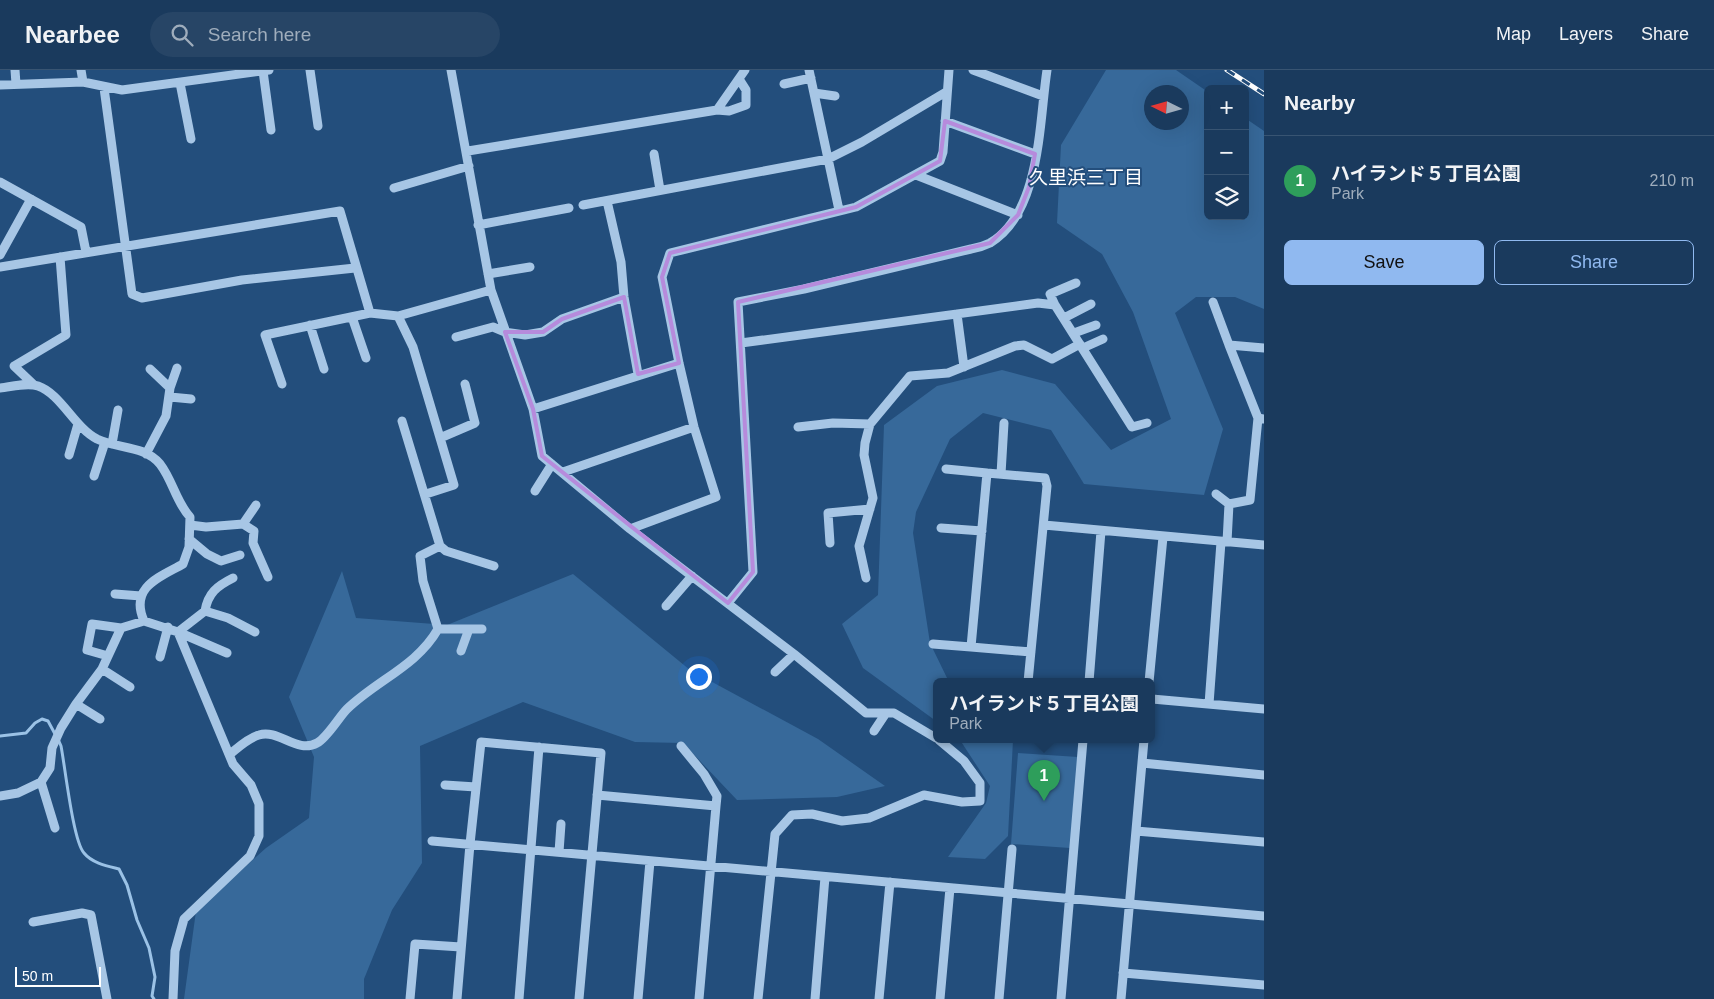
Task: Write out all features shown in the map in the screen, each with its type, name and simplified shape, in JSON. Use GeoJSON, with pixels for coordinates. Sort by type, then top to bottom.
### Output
{"type":"FeatureCollection","features":[{"type":"Feature","properties":{"kind":"street"},"geometry":{"type":"LineString","coordinates":[[15,70],[16,84]]}},
{"type":"Feature","properties":{"kind":"street"},"geometry":{"type":"LineString","coordinates":[[81,70],[83,82]]}},
{"type":"Feature","properties":{"kind":"street"},"geometry":{"type":"LineString","coordinates":[[0,85],[83,82],[104,88],[137,89],[266,70],[271,130]]}},
{"type":"Feature","properties":{"kind":"street"},"geometry":{"type":"LineString","coordinates":[[310,70],[318,126]]}},
{"type":"Feature","properties":{"kind":"street"},"geometry":{"type":"LineString","coordinates":[[451,70],[468,151],[478,225],[491,290],[532,409],[542,456],[630,529],[794,654],[866,713],[894,713],[933,736]]}},
{"type":"Feature","properties":{"kind":"street"},"geometry":{"type":"LineString","coordinates":[[717,110],[745,70]]}},
{"type":"Feature","properties":{"kind":"street"},"geometry":{"type":"LineString","coordinates":[[630,529],[716,498],[694,427],[662,277],[670,253],[856,207],[916,176],[940,161],[943,152],[949,70]]}},
{"type":"Feature","properties":{"kind":"street"},"geometry":{"type":"LineString","coordinates":[[973,70],[1043,96]]}},
{"type":"Feature","properties":{"kind":"street"},"geometry":{"type":"LineString","coordinates":[[728,603],[753,572],[738,302],[804,289],[972,250],[990,243],[1018,215],[1029,187],[1047,70]]}},
{"type":"Feature","properties":{"kind":"street"},"geometry":{"type":"LineString","coordinates":[[784,84],[810,74],[839,210]]}},
{"type":"Feature","properties":{"kind":"street"},"geometry":{"type":"LineString","coordinates":[[468,151],[717,110],[729,111],[746,105],[746,90],[739,79]]}},
{"type":"Feature","properties":{"kind":"street"},"geometry":{"type":"LineString","coordinates":[[180,82],[191,139]]}},
{"type":"Feature","properties":{"kind":"street"},"geometry":{"type":"LineString","coordinates":[[104,88],[132,294],[142,298],[242,280],[355,268]]}},
{"type":"Feature","properties":{"kind":"street"},"geometry":{"type":"LineString","coordinates":[[583,205],[828,159],[862,142],[946,92]]}},
{"type":"Feature","properties":{"kind":"street"},"geometry":{"type":"LineString","coordinates":[[814,93],[835,96]]}},
{"type":"Feature","properties":{"kind":"street"},"geometry":{"type":"LineString","coordinates":[[945,121],[1035,154]]}},
{"type":"Feature","properties":{"kind":"street"},"geometry":{"type":"LineString","coordinates":[[654,154],[660,190]]}},
{"type":"Feature","properties":{"kind":"street"},"geometry":{"type":"LineString","coordinates":[[394,188],[470,166]]}},
{"type":"Feature","properties":{"kind":"street"},"geometry":{"type":"LineString","coordinates":[[916,176],[1018,215]]}},
{"type":"Feature","properties":{"kind":"street"},"geometry":{"type":"LineString","coordinates":[[0,182],[81,227],[86,252]]}},
{"type":"Feature","properties":{"kind":"street"},"geometry":{"type":"LineString","coordinates":[[0,254],[31,199]]}},
{"type":"Feature","properties":{"kind":"street"},"geometry":{"type":"LineString","coordinates":[[607,201],[622,262],[624,297],[638,374]]}},
{"type":"Feature","properties":{"kind":"street"},"geometry":{"type":"LineString","coordinates":[[478,225],[569,208]]}},
{"type":"Feature","properties":{"kind":"street"},"geometry":{"type":"LineString","coordinates":[[0,267],[340,211],[355,268],[370,313]]}},
{"type":"Feature","properties":{"kind":"street"},"geometry":{"type":"LineString","coordinates":[[60,257],[66,336],[14,366],[33,384],[49,393],[78,424],[96,438],[108,443],[132,447],[160,464],[173,486],[182,509],[190,517],[189,547],[182,564],[160,574],[151,582],[142,596],[140,612],[144,621]]}},
{"type":"Feature","properties":{"kind":"street"},"geometry":{"type":"LineString","coordinates":[[488,274],[530,267]]}},
{"type":"Feature","properties":{"kind":"street"},"geometry":{"type":"LineString","coordinates":[[1076,283],[1050,294],[1132,426],[1147,423]]}},
{"type":"Feature","properties":{"kind":"street"},"geometry":{"type":"LineString","coordinates":[[282,384],[264,335],[370,313],[398,316],[491,290]]}},
{"type":"Feature","properties":{"kind":"street"},"geometry":{"type":"LineString","coordinates":[[456,337],[493,327],[505,332],[525,335],[543,332],[562,319],[624,297]]}},
{"type":"Feature","properties":{"kind":"street"},"geometry":{"type":"LineString","coordinates":[[1213,302],[1229,345],[1261,418],[1250,500],[1229,504],[1216,494]]}},
{"type":"Feature","properties":{"kind":"street"},"geometry":{"type":"LineString","coordinates":[[741,343],[1038,303],[1056,305]]}},
{"type":"Feature","properties":{"kind":"street"},"geometry":{"type":"LineString","coordinates":[[1064,318],[1091,304]]}},
{"type":"Feature","properties":{"kind":"street"},"geometry":{"type":"LineString","coordinates":[[957,314],[964,367]]}},
{"type":"Feature","properties":{"kind":"street"},"geometry":{"type":"LineString","coordinates":[[352,316],[366,358]]}},
{"type":"Feature","properties":{"kind":"street"},"geometry":{"type":"LineString","coordinates":[[398,316],[413,346],[454,485],[426,494]]}},
{"type":"Feature","properties":{"kind":"street"},"geometry":{"type":"LineString","coordinates":[[1074,333],[1096,324]]}},
{"type":"Feature","properties":{"kind":"street"},"geometry":{"type":"LineString","coordinates":[[310,325],[324,369]]}},
{"type":"Feature","properties":{"kind":"street"},"geometry":{"type":"LineString","coordinates":[[866,578],[859,546],[873,498],[864,455],[864,443],[870,424],[910,376],[948,373],[1015,346],[1024,345],[1052,359],[1103,339]]}},
{"type":"Feature","properties":{"kind":"street"},"geometry":{"type":"LineString","coordinates":[[1229,345],[1264,348]]}},
{"type":"Feature","properties":{"kind":"street"},"geometry":{"type":"LineString","coordinates":[[532,409],[638,374],[679,363]]}},
{"type":"Feature","properties":{"kind":"street"},"geometry":{"type":"LineString","coordinates":[[146,454],[166,416],[177,368]]}},
{"type":"Feature","properties":{"kind":"street"},"geometry":{"type":"LineString","coordinates":[[150,369],[170,392],[191,399]]}},
{"type":"Feature","properties":{"kind":"street"},"geometry":{"type":"LineString","coordinates":[[0,388],[33,384]]}},
{"type":"Feature","properties":{"kind":"street"},"geometry":{"type":"LineString","coordinates":[[440,438],[475,423],[465,384]]}},
{"type":"Feature","properties":{"kind":"street"},"geometry":{"type":"LineString","coordinates":[[94,476],[108,443],[118,410]]}},
{"type":"Feature","properties":{"kind":"street"},"geometry":{"type":"LineString","coordinates":[[402,421],[426,494],[440,546],[446,551],[494,566]]}},
{"type":"Feature","properties":{"kind":"street"},"geometry":{"type":"LineString","coordinates":[[798,427],[858,422],[870,424]]}},
{"type":"Feature","properties":{"kind":"street"},"geometry":{"type":"LineString","coordinates":[[1000,474],[1004,423]]}},
{"type":"Feature","properties":{"kind":"street"},"geometry":{"type":"LineString","coordinates":[[69,455],[78,424]]}},
{"type":"Feature","properties":{"kind":"street"},"geometry":{"type":"LineString","coordinates":[[563,472],[694,427]]}},
{"type":"Feature","properties":{"kind":"street"},"geometry":{"type":"LineString","coordinates":[[534,491],[552,464]]}},
{"type":"Feature","properties":{"kind":"street"},"geometry":{"type":"LineString","coordinates":[[946,469],[1044,478],[1047,486],[1044,525],[1028,678]]}},
{"type":"Feature","properties":{"kind":"street"},"geometry":{"type":"LineString","coordinates":[[971,647],[987,473]]}},
{"type":"Feature","properties":{"kind":"street"},"geometry":{"type":"LineString","coordinates":[[1209,704],[1229,504]]}},
{"type":"Feature","properties":{"kind":"street"},"geometry":{"type":"LineString","coordinates":[[243,524],[256,505]]}},
{"type":"Feature","properties":{"kind":"street"},"geometry":{"type":"LineString","coordinates":[[830,543],[828,513],[870,509]]}},
{"type":"Feature","properties":{"kind":"street"},"geometry":{"type":"LineString","coordinates":[[190,525],[206,527],[243,524],[254,531],[253,543],[268,577]]}},
{"type":"Feature","properties":{"kind":"street"},"geometry":{"type":"LineString","coordinates":[[1044,525],[1101,532],[1264,545]]}},
{"type":"Feature","properties":{"kind":"street"},"geometry":{"type":"LineString","coordinates":[[941,528],[982,531]]}},
{"type":"Feature","properties":{"kind":"street"},"geometry":{"type":"LineString","coordinates":[[1089,678],[1101,532]]}},
{"type":"Feature","properties":{"kind":"street"},"geometry":{"type":"LineString","coordinates":[[1150,678],[1162,537]]}},
{"type":"Feature","properties":{"kind":"street"},"geometry":{"type":"LineString","coordinates":[[189,538],[207,554],[221,561],[240,555]]}},
{"type":"Feature","properties":{"kind":"street"},"geometry":{"type":"LineString","coordinates":[[438,629],[423,581],[420,556],[440,546]]}},
{"type":"Feature","properties":{"kind":"street"},"geometry":{"type":"LineString","coordinates":[[666,606],[692,576]]}},
{"type":"Feature","properties":{"kind":"street"},"geometry":{"type":"LineString","coordinates":[[178,632],[205,611],[206,601],[215,587],[233,578]]}},
{"type":"Feature","properties":{"kind":"street"},"geometry":{"type":"LineString","coordinates":[[116,594],[142,596]]}},
{"type":"Feature","properties":{"kind":"street"},"geometry":{"type":"LineString","coordinates":[[205,611],[228,618],[255,632]]}},
{"type":"Feature","properties":{"kind":"street"},"geometry":{"type":"LineString","coordinates":[[108,656],[87,650],[92,624],[120,628],[144,621],[168,627],[227,653]]}},
{"type":"Feature","properties":{"kind":"street"},"geometry":{"type":"LineString","coordinates":[[160,657],[168,627]]}},
{"type":"Feature","properties":{"kind":"street"},"geometry":{"type":"LineString","coordinates":[[0,796],[18,793],[41,782],[50,768],[52,748],[76,704],[102,669],[120,628]]}},
{"type":"Feature","properties":{"kind":"street"},"geometry":{"type":"LineString","coordinates":[[438,629],[482,629]]}},
{"type":"Feature","properties":{"kind":"street"},"geometry":{"type":"LineString","coordinates":[[230,754],[259,735],[275,735],[294,744],[305,746],[318,743],[347,709],[364,694],[404,668],[423,652],[438,629]]}},
{"type":"Feature","properties":{"kind":"street"},"geometry":{"type":"LineString","coordinates":[[462,651],[469,629]]}},
{"type":"Feature","properties":{"kind":"street"},"geometry":{"type":"LineString","coordinates":[[173,999],[175,951],[184,920],[250,856],[259,836],[259,804],[251,784],[234,764],[178,632]]}},
{"type":"Feature","properties":{"kind":"street"},"geometry":{"type":"LineString","coordinates":[[933,644],[1031,652]]}},
{"type":"Feature","properties":{"kind":"street"},"geometry":{"type":"LineString","coordinates":[[775,672],[794,654]]}},
{"type":"Feature","properties":{"kind":"street"},"geometry":{"type":"LineString","coordinates":[[102,669],[130,687]]}},
{"type":"Feature","properties":{"kind":"street"},"geometry":{"type":"LineString","coordinates":[[1155,699],[1264,709]]}},
{"type":"Feature","properties":{"kind":"street"},"geometry":{"type":"LineString","coordinates":[[76,704],[100,719]]}},
{"type":"Feature","properties":{"kind":"street"},"geometry":{"type":"LineString","coordinates":[[874,731],[886,713]]}},
{"type":"Feature","properties":{"kind":"street"},"geometry":{"type":"LineString","coordinates":[[457,999],[481,742],[601,753],[579,999]]}},
{"type":"Feature","properties":{"kind":"street"},"geometry":{"type":"LineString","coordinates":[[758,999],[775,834],[792,815],[812,814],[842,821],[869,818],[924,795],[962,802],[980,801],[980,782],[964,761],[943,743]]}},
{"type":"Feature","properties":{"kind":"street"},"geometry":{"type":"LineString","coordinates":[[1061,999],[1084,743]]}},
{"type":"Feature","properties":{"kind":"street"},"geometry":{"type":"LineString","coordinates":[[1121,999],[1144,743]]}},
{"type":"Feature","properties":{"kind":"street"},"geometry":{"type":"LineString","coordinates":[[681,746],[704,774],[717,796],[699,999]]}},
{"type":"Feature","properties":{"kind":"street"},"geometry":{"type":"LineString","coordinates":[[519,999],[539,747]]}},
{"type":"Feature","properties":{"kind":"street"},"geometry":{"type":"LineString","coordinates":[[1142,763],[1264,775]]}},
{"type":"Feature","properties":{"kind":"street"},"geometry":{"type":"LineString","coordinates":[[41,782],[55,828]]}},
{"type":"Feature","properties":{"kind":"street"},"geometry":{"type":"LineString","coordinates":[[444,785],[476,788]]}},
{"type":"Feature","properties":{"kind":"street"},"geometry":{"type":"LineString","coordinates":[[597,795],[716,806]]}},
{"type":"Feature","properties":{"kind":"street"},"geometry":{"type":"LineString","coordinates":[[558,852],[561,824]]}},
{"type":"Feature","properties":{"kind":"street"},"geometry":{"type":"LineString","coordinates":[[1136,831],[1264,842]]}},
{"type":"Feature","properties":{"kind":"street"},"geometry":{"type":"LineString","coordinates":[[432,840],[1264,916]]}},
{"type":"Feature","properties":{"kind":"street"},"geometry":{"type":"LineString","coordinates":[[999,999],[1012,849]]}},
{"type":"Feature","properties":{"kind":"street"},"geometry":{"type":"LineString","coordinates":[[638,999],[650,861]]}},
{"type":"Feature","properties":{"kind":"street"},"geometry":{"type":"LineString","coordinates":[[815,999],[825,877]]}},
{"type":"Feature","properties":{"kind":"street"},"geometry":{"type":"LineString","coordinates":[[879,999],[890,882]]}},
{"type":"Feature","properties":{"kind":"street"},"geometry":{"type":"LineString","coordinates":[[940,999],[950,888]]}},
{"type":"Feature","properties":{"kind":"street"},"geometry":{"type":"LineString","coordinates":[[33,922],[82,913],[91,915],[106,999]]}},
{"type":"Feature","properties":{"kind":"street"},"geometry":{"type":"LineString","coordinates":[[410,999],[415,944],[461,947]]}},
{"type":"Feature","properties":{"kind":"street"},"geometry":{"type":"LineString","coordinates":[[1123,974],[1264,985]]}},
{"type":"Feature","properties":{"kind":"highlighted area"},"geometry":{"type":"Polygon","coordinates":[[[945,121],[1035,154],[1029,187],[1018,215],[990,243],[738,302],[753,572],[728,603],[542,456],[533,409],[505,332],[543,332],[562,319],[624,297],[638,374],[679,363],[662,277],[670,253],[856,207],[940,161],[945,121]]]}},
{"type":"Feature","properties":{"kind":"shaded area"},"geometry":{"type":"Polygon","coordinates":[[[1106,70],[1176,70],[1204,89],[1204,220],[1249,220],[1249,121],[1264,131],[1264,309],[1235,297],[1196,297],[1175,313],[1223,429],[1204,495],[1084,484],[1051,430],[983,413],[950,439],[916,512],[913,533],[930,643],[947,678],[933,678],[933,719],[863,668],[842,624],[878,595],[884,425],[937,386],[1002,370],[1055,384],[1111,450],[1171,419],[1133,312],[1102,254],[1057,223],[1061,145],[1106,70]]]}},
{"type":"Feature","properties":{"kind":"shaded area"},"geometry":{"type":"Polygon","coordinates":[[[342,571],[356,618],[447,625],[573,574],[690,670],[818,739],[885,786],[837,797],[737,800],[683,743],[635,742],[523,702],[420,746],[422,863],[392,910],[364,979],[364,999],[184,999],[196,911],[266,848],[309,818],[314,757],[289,697],[342,571]]]}},
{"type":"Feature","properties":{"kind":"shaded area"},"geometry":{"type":"Polygon","coordinates":[[[962,743],[1013,743],[1008,836],[985,859],[948,857],[986,803],[990,786],[962,743]]]}},
{"type":"Feature","properties":{"kind":"shaded area"},"geometry":{"type":"Polygon","coordinates":[[[1018,753],[1078,757],[1070,848],[1011,844],[1018,753]]]}},
{"type":"Feature","properties":{"kind":"waterway"},"geometry":{"type":"LineString","coordinates":[[0,736],[26,733],[35,723],[42,719],[48,721],[55,734]]}},
{"type":"Feature","properties":{"kind":"waterway"},"geometry":{"type":"LineString","coordinates":[[58,739],[61,746],[73,819],[80,846],[91,859],[100,864],[119,869],[127,885],[137,920],[149,948],[155,977],[152,996],[154,999]]}},
{"type":"Feature","properties":{"kind":"railway"},"geometry":{"type":"LineString","coordinates":[[1227,70],[1264,94]]}},
{"type":"Feature","properties":{"kind":"place","name":"ハイランド５丁目公園"},"geometry":{"type":"Point","coordinates":[1044,801]}},
{"type":"Feature","properties":{"kind":"district","name":"久里浜三丁目"},"geometry":{"type":"Point","coordinates":[1086,177]}}]}
